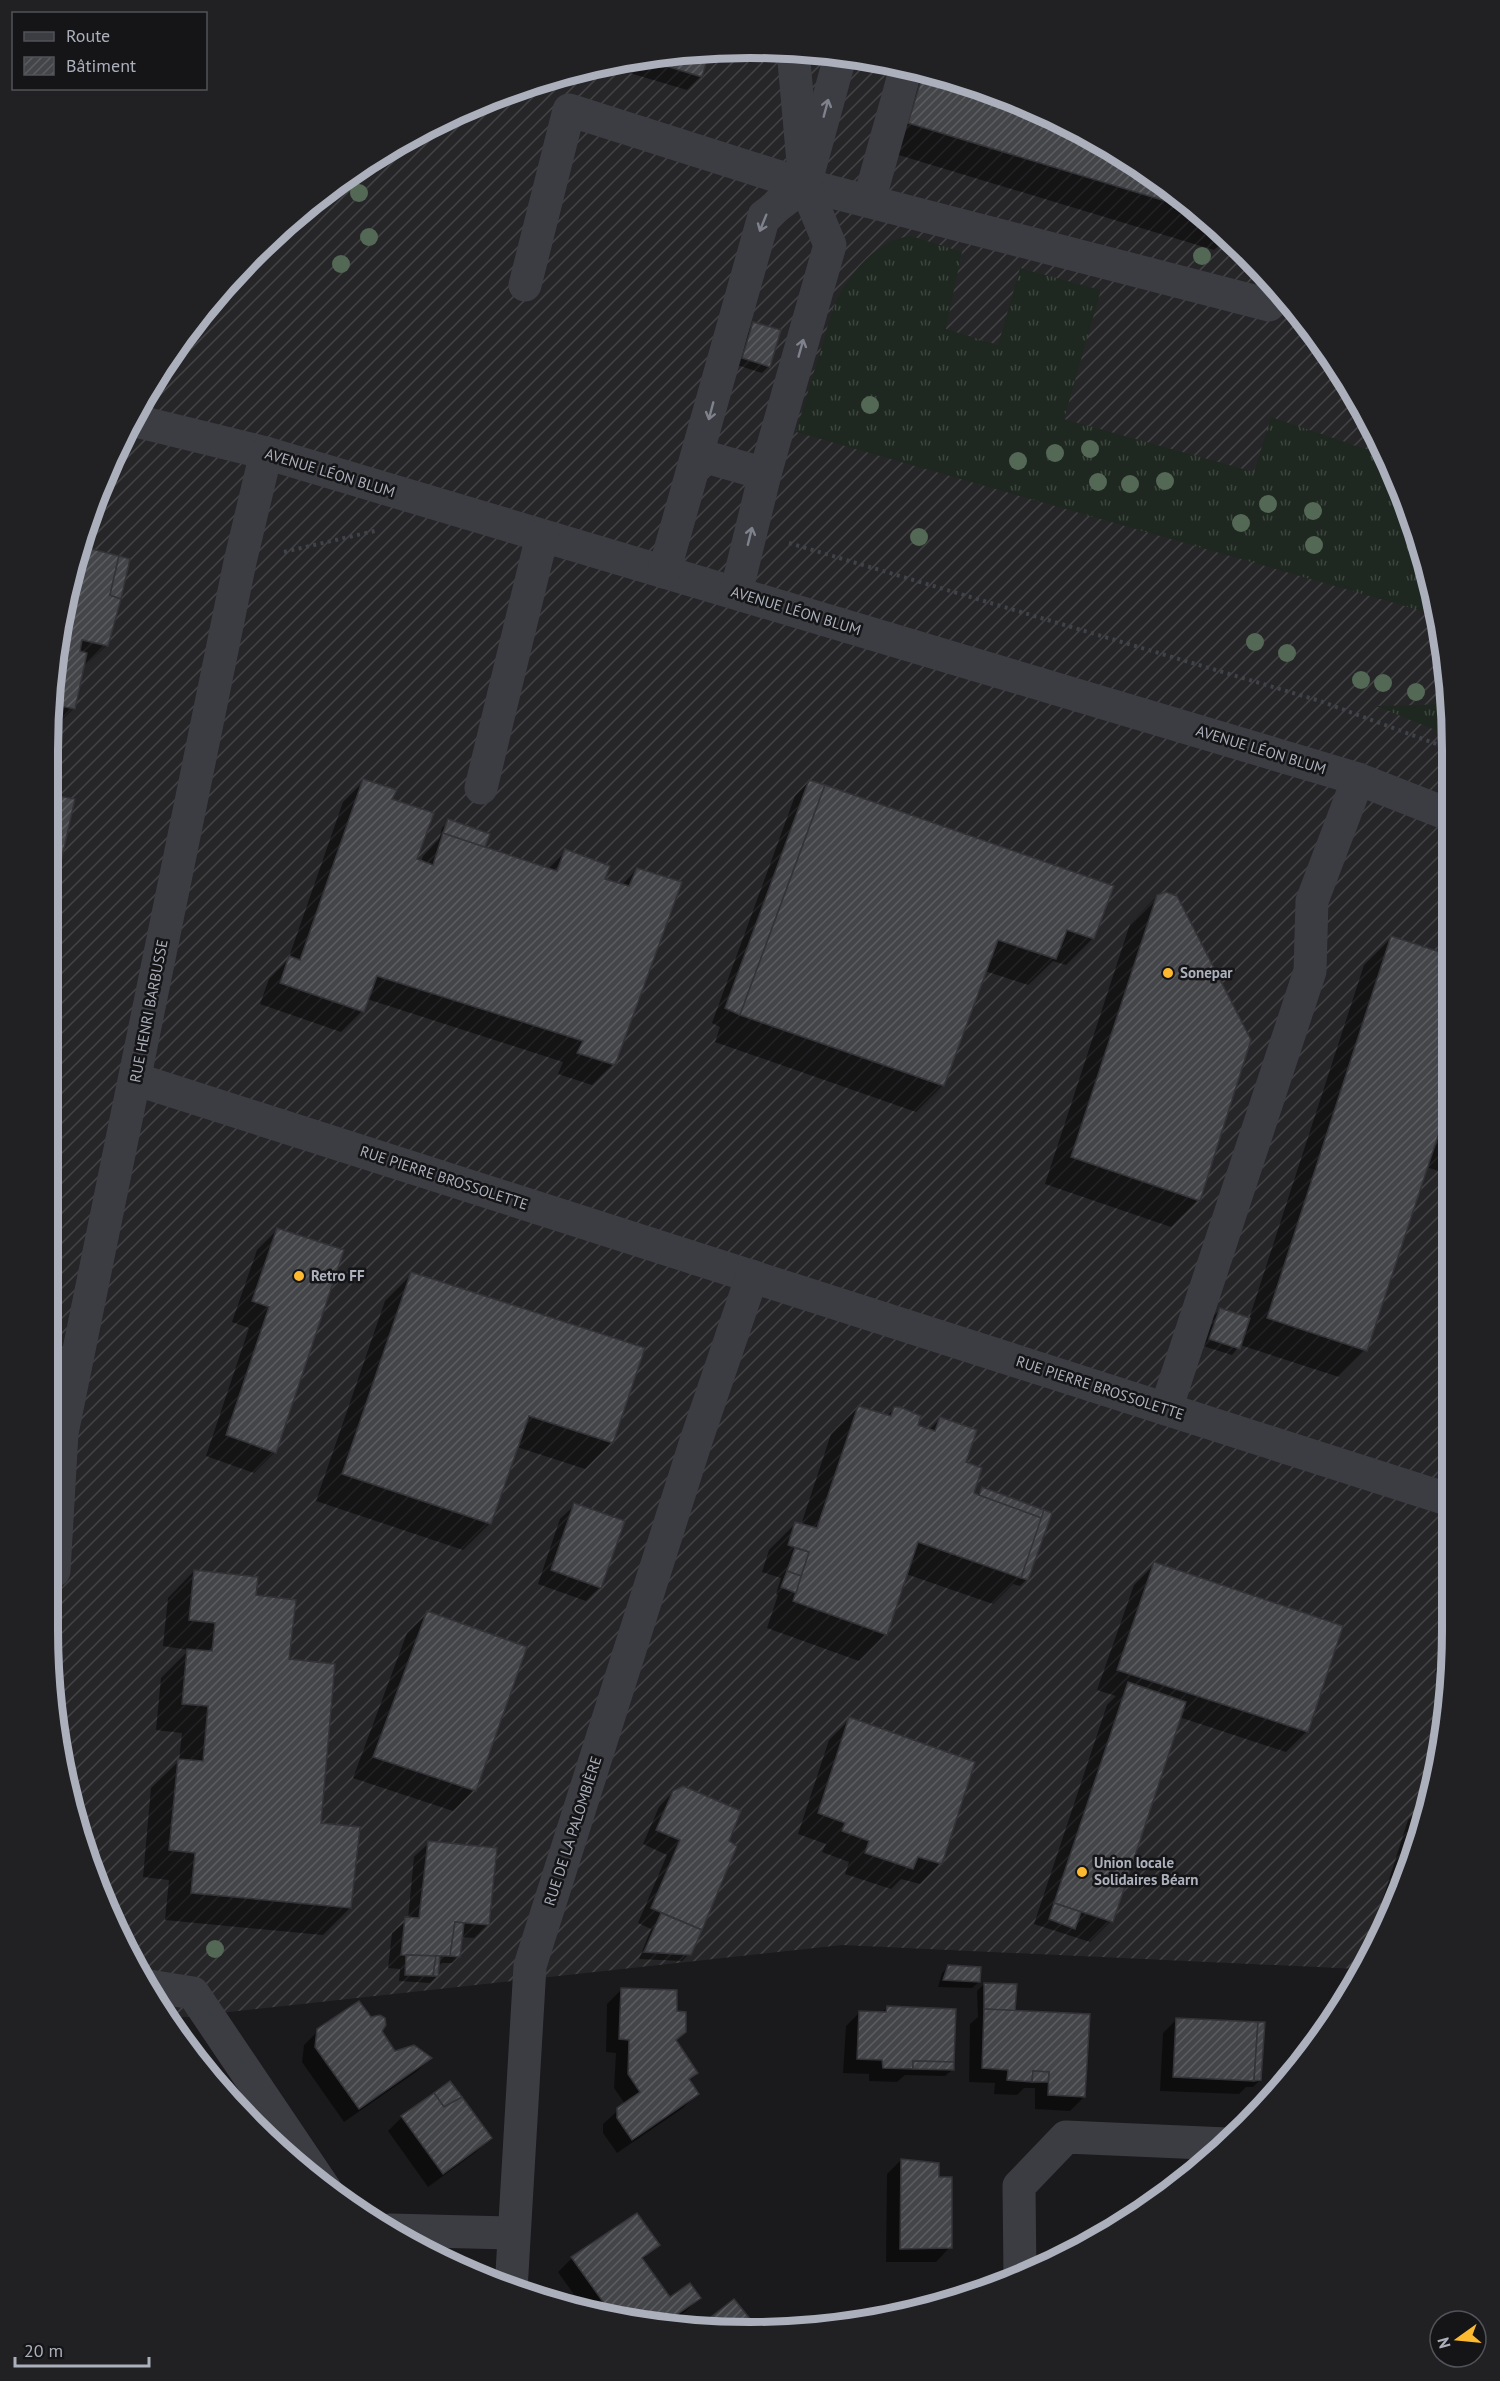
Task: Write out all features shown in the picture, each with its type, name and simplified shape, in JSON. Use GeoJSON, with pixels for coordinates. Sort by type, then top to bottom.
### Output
{"type":"FeatureCollection","features":[{"type":"Feature","properties":{"kind":"street"},"geometry":{"type":"LineString","coordinates":[[736,593],[765,474],[830,245],[805,185],[787,60]]}},
{"type":"Feature","properties":{"kind":"street"},"geometry":{"type":"LineString","coordinates":[[664,572],[764,216],[805,185],[838,64]]}},
{"type":"Feature","properties":{"kind":"street"},"geometry":{"type":"LineString","coordinates":[[869,201],[904,76]]}},
{"type":"Feature","properties":{"kind":"street"},"geometry":{"type":"LineString","coordinates":[[525,285],[569,110],[805,185],[1269,304],[1271,296]]}},
{"type":"Feature","properties":{"kind":"street","name":"AVENUE LÉON BLUM"},"geometry":{"type":"LineString","coordinates":[[141,422],[266,453],[1358,779],[1442,812]]}},
{"type":"Feature","properties":{"kind":"street","name":"RUE HENRI BARBUSSE"},"geometry":{"type":"LineString","coordinates":[[58,1502],[62,1433],[240,562],[266,453]]}},
{"type":"Feature","properties":{"kind":"street"},"geometry":{"type":"LineString","coordinates":[[699,454],[765,474]]}},
{"type":"Feature","properties":{"kind":"street"},"geometry":{"type":"LineString","coordinates":[[481,788],[542,536]]}},
{"type":"Feature","properties":{"kind":"street"},"geometry":{"type":"LineString","coordinates":[[1166,1409],[1310,971],[1312,901],[1358,779]]}},
{"type":"Feature","properties":{"kind":"street","name":"RUE PIERRE BROSSOLETTE"},"geometry":{"type":"LineString","coordinates":[[135,1080],[1442,1497]]}},
{"type":"Feature","properties":{"kind":"street","name":"RUE DE LA PALOMBIÈRE"},"geometry":{"type":"LineString","coordinates":[[511,2280],[530,1966],[696,1440],[752,1276]]}},
{"type":"Feature","properties":{"kind":"street"},"geometry":{"type":"LineString","coordinates":[[158,1987],[193,1993],[306,2161]]}},
{"type":"Feature","properties":{"kind":"street"},"geometry":{"type":"LineString","coordinates":[[1020,2268],[1019,2186],[1066,2137],[1214,2143]]}},
{"type":"Feature","properties":{"kind":"street"},"geometry":{"type":"LineString","coordinates":[[405,2230],[513,2234]]}},
{"type":"Feature","properties":{"kind":"path"},"geometry":{"type":"LineString","coordinates":[[240,562],[389,527]]}},
{"type":"Feature","properties":{"kind":"path"},"geometry":{"type":"LineString","coordinates":[[751,532],[1320,701],[1442,746]]}},
{"type":"Feature","properties":{"kind":"shaded area"},"geometry":{"type":"Polygon","coordinates":[[[750,58],[840,64],[929,82],[972,95],[1015,111],[1096,151],[1171,201],[1206,230],[1270,294],[1299,329],[1349,404],[1370,444],[1389,485],[1418,571],[1436,660],[1440,705],[1442,750],[1442,1631],[1440,1676],[1436,1721],[1418,1810],[1389,1896],[1370,1937],[1353,1969],[842,1945],[177,2018],[151,1977],[130,1937],[95,1853],[72,1766],[64,1721],[60,1676],[58,1631],[58,750],[64,660],[72,615],[82,571],[111,485],[151,404],[201,329],[261,261],[329,201],[404,151],[485,111],[571,82],[660,64],[705,60],[750,58]]]}},
{"type":"Feature","properties":{"kind":"green space"},"geometry":{"type":"Polygon","coordinates":[[[911,236],[962,252],[946,329],[998,345],[1020,268],[1101,290],[1064,419],[1254,472],[1271,417],[1373,451],[1405,528],[1427,613],[796,432],[833,308],[839,296],[854,272],[874,252],[898,239],[911,236]]]}},
{"type":"Feature","properties":{"kind":"green space"},"geometry":{"type":"Polygon","coordinates":[[[1440,704],[1441,732],[1376,706],[1440,704]]]}},
{"type":"Feature","properties":{"kind":"building"},"geometry":{"type":"Polygon","coordinates":[[[707,60],[702,77],[660,64],[707,60]]]}},
{"type":"Feature","properties":{"kind":"building"},"geometry":{"type":"Polygon","coordinates":[[[921,80],[972,95],[1015,111],[1096,151],[1174,204],[908,123],[921,80]]]}},
{"type":"Feature","properties":{"kind":"building"},"geometry":{"type":"Polygon","coordinates":[[[753,322],[781,330],[770,367],[742,358],[753,322]]]}},
{"type":"Feature","properties":{"kind":"building"},"geometry":{"type":"Polygon","coordinates":[[[89,548],[119,556],[110,595],[121,599],[108,646],[82,640],[80,651],[87,653],[75,709],[60,705],[64,660],[72,615],[89,548]]]}},
{"type":"Feature","properties":{"kind":"building"},"geometry":{"type":"Polygon","coordinates":[[[119,556],[130,559],[121,599],[110,595],[119,556]]]}},
{"type":"Feature","properties":{"kind":"building"},"geometry":{"type":"Polygon","coordinates":[[[363,779],[397,790],[392,799],[434,813],[417,859],[433,865],[443,833],[557,871],[565,849],[610,866],[605,879],[629,886],[637,868],[682,882],[615,1065],[577,1053],[583,1041],[377,976],[364,1012],[280,983],[289,956],[300,960],[363,779]]]}},
{"type":"Feature","properties":{"kind":"building"},"geometry":{"type":"Polygon","coordinates":[[[809,780],[825,785],[740,1015],[725,1008],[809,780]]]}},
{"type":"Feature","properties":{"kind":"building"},"geometry":{"type":"Polygon","coordinates":[[[825,785],[1114,886],[1094,939],[1067,930],[1056,959],[998,940],[944,1086],[740,1015],[825,785]]]}},
{"type":"Feature","properties":{"kind":"building"},"geometry":{"type":"Polygon","coordinates":[[[58,796],[75,799],[58,875],[58,796]]]}},
{"type":"Feature","properties":{"kind":"building"},"geometry":{"type":"Polygon","coordinates":[[[448,819],[490,834],[485,847],[443,833],[448,819]]]}},
{"type":"Feature","properties":{"kind":"building"},"geometry":{"type":"Polygon","coordinates":[[[1166,892],[1177,896],[1251,1040],[1200,1201],[1071,1157],[1157,895],[1166,892]]]}},
{"type":"Feature","properties":{"kind":"building"},"geometry":{"type":"Polygon","coordinates":[[[1391,936],[1442,953],[1442,1137],[1438,1136],[1367,1351],[1267,1318],[1391,936]]]}},
{"type":"Feature","properties":{"kind":"building"},"geometry":{"type":"Polygon","coordinates":[[[277,1228],[344,1250],[276,1453],[226,1435],[269,1307],[252,1301],[277,1228]]]}},
{"type":"Feature","properties":{"kind":"building"},"geometry":{"type":"Polygon","coordinates":[[[411,1272],[645,1348],[613,1443],[529,1416],[491,1524],[342,1474],[411,1272]]]}},
{"type":"Feature","properties":{"kind":"building"},"geometry":{"type":"Polygon","coordinates":[[[1220,1308],[1250,1318],[1240,1349],[1209,1339],[1220,1308]]]}},
{"type":"Feature","properties":{"kind":"building"},"geometry":{"type":"Polygon","coordinates":[[[858,1406],[891,1416],[894,1407],[900,1407],[921,1416],[918,1425],[935,1431],[940,1417],[977,1430],[966,1462],[982,1468],[974,1493],[1042,1518],[1021,1578],[918,1542],[887,1635],[793,1601],[809,1552],[788,1545],[795,1522],[817,1528],[858,1406]]]}},
{"type":"Feature","properties":{"kind":"building"},"geometry":{"type":"Polygon","coordinates":[[[982,1487],[1044,1510],[1042,1518],[979,1495],[982,1487]]]}},
{"type":"Feature","properties":{"kind":"building"},"geometry":{"type":"Polygon","coordinates":[[[574,1503],[625,1521],[601,1588],[551,1570],[574,1503]]]}},
{"type":"Feature","properties":{"kind":"building"},"geometry":{"type":"Polygon","coordinates":[[[1044,1510],[1052,1513],[1028,1580],[1021,1578],[1044,1510]]]}},
{"type":"Feature","properties":{"kind":"building"},"geometry":{"type":"Polygon","coordinates":[[[795,1548],[809,1552],[801,1576],[787,1571],[795,1548]]]}},
{"type":"Feature","properties":{"kind":"building"},"geometry":{"type":"Polygon","coordinates":[[[1154,1562],[1343,1626],[1308,1732],[1117,1670],[1154,1562]]]}},
{"type":"Feature","properties":{"kind":"building"},"geometry":{"type":"Polygon","coordinates":[[[194,1570],[258,1577],[256,1595],[296,1600],[289,1659],[335,1664],[321,1823],[360,1827],[351,1908],[191,1893],[195,1853],[169,1850],[178,1759],[203,1761],[208,1706],[182,1704],[187,1649],[212,1651],[215,1623],[189,1620],[194,1570]]]}},
{"type":"Feature","properties":{"kind":"building"},"geometry":{"type":"Polygon","coordinates":[[[787,1571],[801,1576],[796,1593],[781,1587],[787,1571]]]}},
{"type":"Feature","properties":{"kind":"building"},"geometry":{"type":"Polygon","coordinates":[[[427,1611],[527,1647],[476,1791],[373,1757],[427,1611]]]}},
{"type":"Feature","properties":{"kind":"building"},"geometry":{"type":"Polygon","coordinates":[[[1128,1682],[1186,1702],[1113,1922],[1054,1903],[1128,1682]]]}},
{"type":"Feature","properties":{"kind":"building"},"geometry":{"type":"Polygon","coordinates":[[[849,1717],[975,1762],[942,1864],[918,1857],[913,1869],[865,1853],[869,1841],[842,1831],[845,1823],[818,1813],[849,1717]]]}},
{"type":"Feature","properties":{"kind":"building"},"geometry":{"type":"Polygon","coordinates":[[[683,1786],[741,1811],[729,1841],[737,1846],[702,1930],[651,1908],[680,1840],[656,1830],[673,1791],[683,1786]]]}},
{"type":"Feature","properties":{"kind":"building"},"geometry":{"type":"Polygon","coordinates":[[[428,1841],[497,1848],[489,1925],[455,1922],[450,1956],[401,1955],[405,1917],[419,1918],[428,1841]]]}},
{"type":"Feature","properties":{"kind":"building"},"geometry":{"type":"Polygon","coordinates":[[[1054,1903],[1081,1912],[1075,1929],[1049,1919],[1054,1903]]]}},
{"type":"Feature","properties":{"kind":"building"},"geometry":{"type":"Polygon","coordinates":[[[661,1913],[702,1930],[691,1955],[644,1952],[661,1913]]]}},
{"type":"Feature","properties":{"kind":"building"},"geometry":{"type":"Polygon","coordinates":[[[455,1922],[464,1923],[460,1957],[450,1956],[455,1922]]]}},
{"type":"Feature","properties":{"kind":"building"},"geometry":{"type":"Polygon","coordinates":[[[406,1955],[436,1956],[433,1976],[405,1975],[406,1955]]]}},
{"type":"Feature","properties":{"kind":"building"},"geometry":{"type":"Polygon","coordinates":[[[436,1956],[440,1956],[438,1976],[433,1976],[436,1956]]]}},
{"type":"Feature","properties":{"kind":"building"},"geometry":{"type":"Polygon","coordinates":[[[948,1965],[981,1967],[980,1982],[943,1980],[948,1965]]]}},
{"type":"Feature","properties":{"kind":"building"},"geometry":{"type":"Polygon","coordinates":[[[984,1983],[1017,1984],[1015,2011],[984,2009],[984,1983]]]}},
{"type":"Feature","properties":{"kind":"building"},"geometry":{"type":"Polygon","coordinates":[[[621,1988],[677,1990],[677,2011],[686,2012],[686,2032],[676,2040],[698,2073],[689,2079],[699,2094],[632,2140],[617,2118],[617,2108],[640,2092],[628,2074],[629,2040],[619,2039],[621,1988]]]}},
{"type":"Feature","properties":{"kind":"building"},"geometry":{"type":"Polygon","coordinates":[[[359,2001],[371,2017],[380,2015],[385,2018],[386,2025],[382,2031],[395,2051],[414,2045],[432,2058],[359,2109],[315,2047],[317,2029],[359,2001]]]}},
{"type":"Feature","properties":{"kind":"building"},"geometry":{"type":"Polygon","coordinates":[[[887,2006],[956,2009],[954,2062],[913,2061],[913,2069],[883,2068],[882,2060],[857,2059],[859,2011],[886,2012],[887,2006]]]}},
{"type":"Feature","properties":{"kind":"building"},"geometry":{"type":"Polygon","coordinates":[[[984,2009],[1090,2014],[1085,2097],[1048,2095],[1049,2072],[1033,2071],[1032,2082],[1007,2080],[1008,2070],[982,2068],[984,2009]]]}},
{"type":"Feature","properties":{"kind":"building"},"geometry":{"type":"Polygon","coordinates":[[[1176,2018],[1258,2022],[1254,2081],[1173,2077],[1176,2018]]]}},
{"type":"Feature","properties":{"kind":"building"},"geometry":{"type":"Polygon","coordinates":[[[1258,2022],[1265,2022],[1261,2080],[1254,2081],[1258,2022]]]}},
{"type":"Feature","properties":{"kind":"building"},"geometry":{"type":"Polygon","coordinates":[[[913,2061],[954,2062],[954,2070],[913,2069],[913,2061]]]}},
{"type":"Feature","properties":{"kind":"building"},"geometry":{"type":"Polygon","coordinates":[[[1033,2071],[1049,2072],[1048,2082],[1032,2082],[1033,2071]]]}},
{"type":"Feature","properties":{"kind":"building"},"geometry":{"type":"Polygon","coordinates":[[[450,2081],[462,2097],[444,2107],[434,2093],[450,2081]]]}},
{"type":"Feature","properties":{"kind":"building"},"geometry":{"type":"Polygon","coordinates":[[[434,2093],[444,2107],[462,2097],[492,2138],[443,2174],[401,2116],[434,2093]]]}},
{"type":"Feature","properties":{"kind":"building"},"geometry":{"type":"Polygon","coordinates":[[[901,2159],[939,2163],[939,2177],[952,2177],[952,2248],[900,2249],[901,2159]]]}},
{"type":"Feature","properties":{"kind":"building"},"geometry":{"type":"Polygon","coordinates":[[[637,2213],[660,2245],[642,2258],[670,2297],[690,2283],[701,2298],[672,2318],[607,2307],[571,2257],[637,2213]]]}},
{"type":"Feature","properties":{"kind":"building"},"geometry":{"type":"Polygon","coordinates":[[[734,2299],[753,2322],[750,2322],[706,2321],[734,2299]]]}},
{"type":"Feature","properties":{"kind":"place","name":"Sonepar"},"geometry":{"type":"Point","coordinates":[1168,973]}},
{"type":"Feature","properties":{"kind":"place","name":"Retro FF"},"geometry":{"type":"Point","coordinates":[299,1276]}},
{"type":"Feature","properties":{"kind":"place","name":"Union locale Solidaires Béarn"},"geometry":{"type":"Point","coordinates":[1082,1872]}}]}
